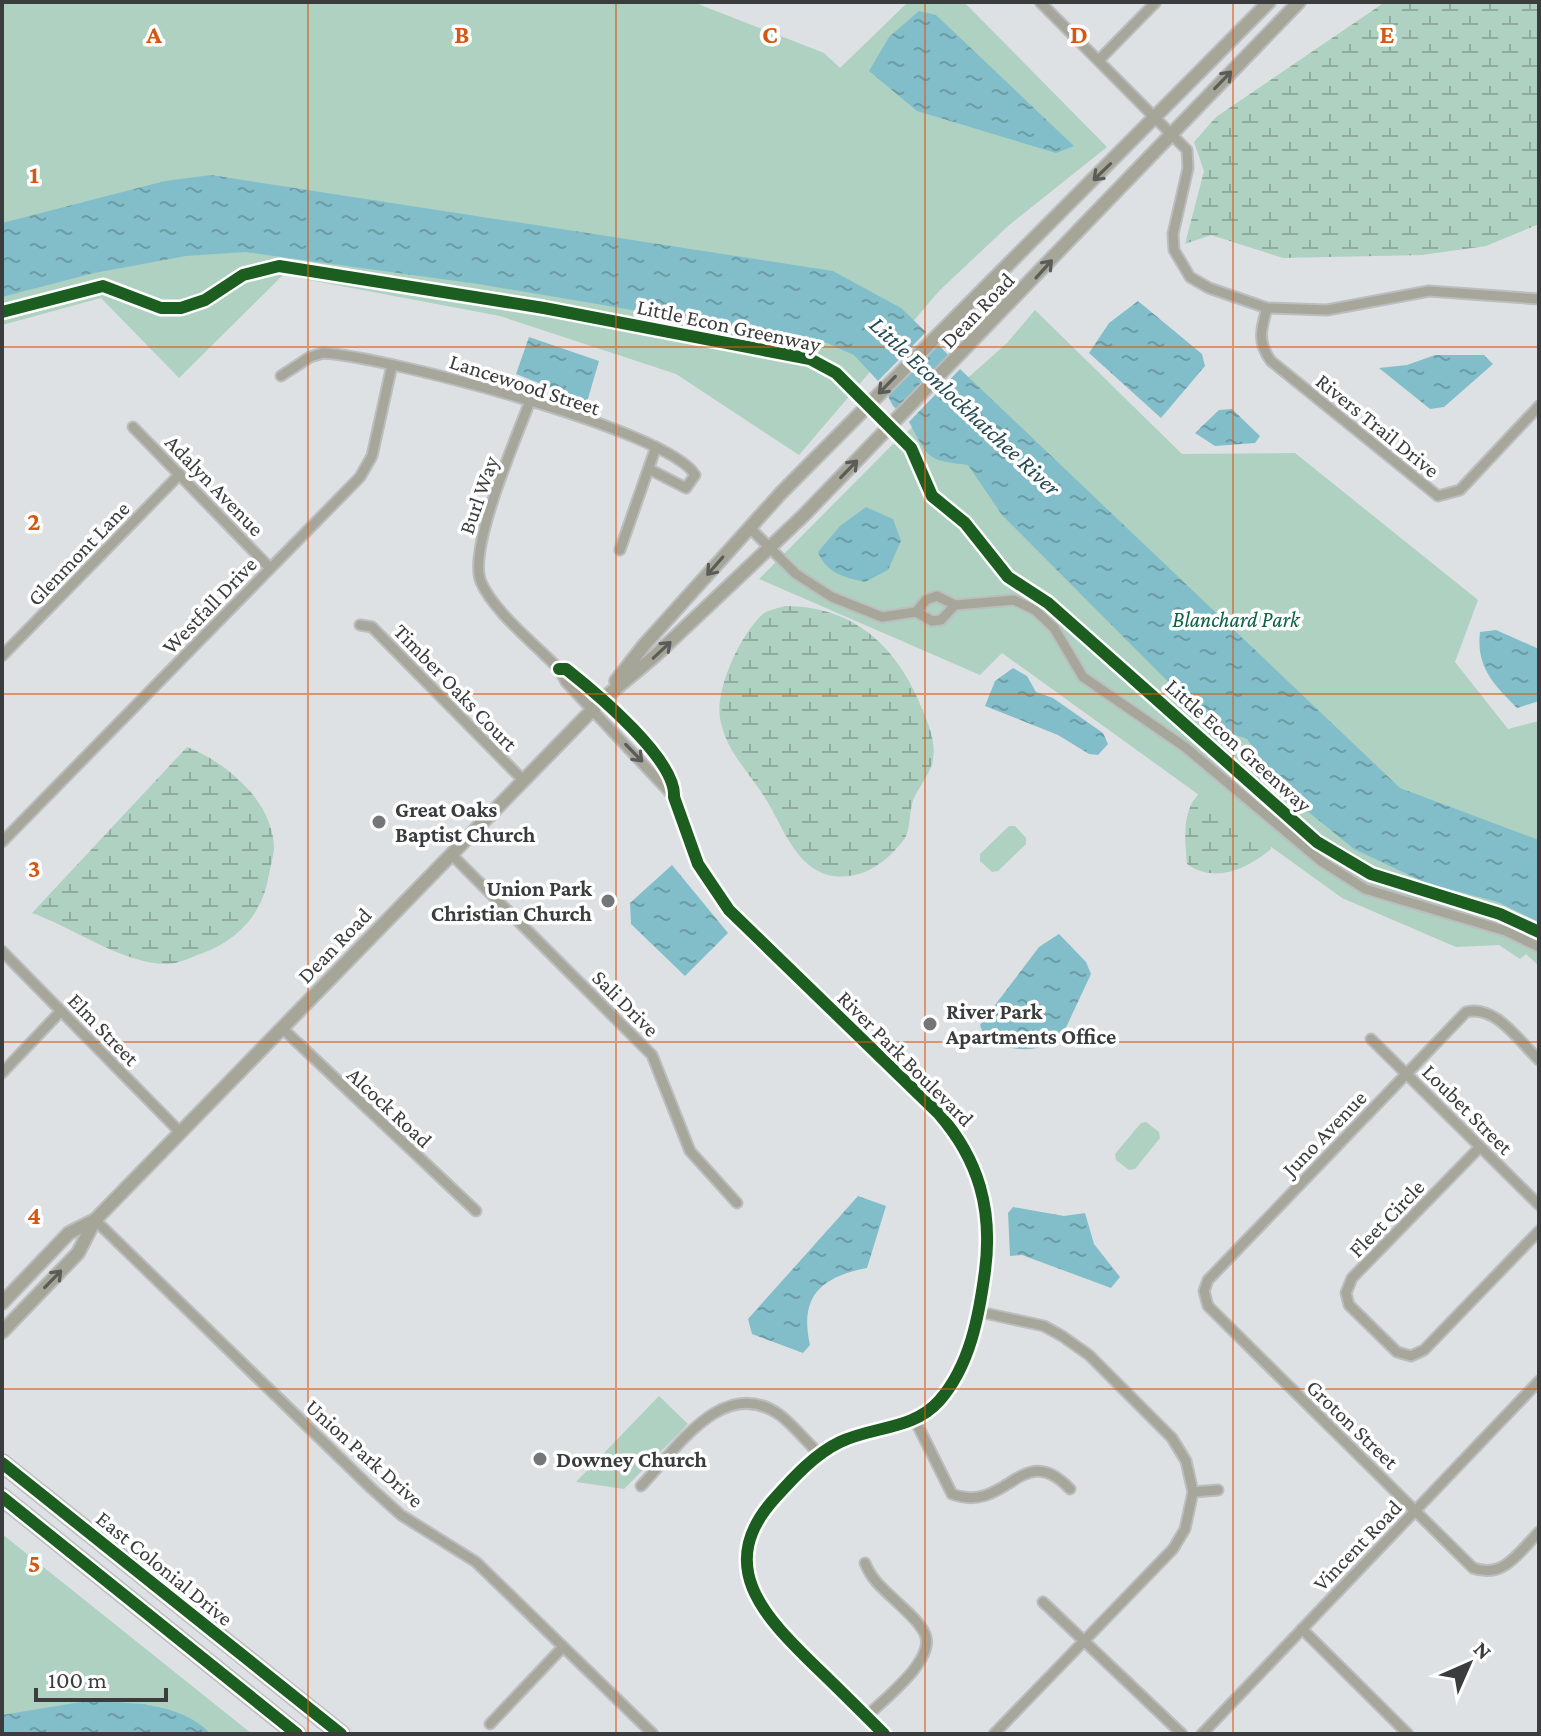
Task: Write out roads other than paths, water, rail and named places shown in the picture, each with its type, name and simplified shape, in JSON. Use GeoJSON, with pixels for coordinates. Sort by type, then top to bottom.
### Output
{"type":"FeatureCollection","features":[{"type":"Feature","properties":{"kind":"highway","name":"East Colonial Drive"},"geometry":{"type":"LineString","coordinates":[[2,1463],[341,1734]]}},
{"type":"Feature","properties":{"kind":"highway"},"geometry":{"type":"LineString","coordinates":[[2,1497],[297,1734]]}},
{"type":"Feature","properties":{"kind":"highway"},"geometry":{"type":"LineString","coordinates":[[158,1622],[186,1633],[211,1630]]}},
{"type":"Feature","properties":{"kind":"main road","name":"Dean Road"},"geometry":{"type":"LineString","coordinates":[[602,700],[645,644],[749,527],[1269,2]]}},
{"type":"Feature","properties":{"kind":"main road","name":"Dean Road"},"geometry":{"type":"LineString","coordinates":[[2,1332],[78,1253],[95,1220],[523,780],[602,700],[656,655],[770,549],[971,345],[1299,2]]}},
{"type":"Feature","properties":{"kind":"main road","name":"Dean Road"},"geometry":{"type":"LineString","coordinates":[[2,1303],[69,1233],[95,1220]]}},
{"type":"Feature","properties":{"kind":"street"},"geometry":{"type":"LineString","coordinates":[[1040,2],[1172,132],[1188,154],[1173,234],[1180,265],[1190,277],[1209,288],[1267,308],[1327,310],[1429,291],[1539,299]]}},
{"type":"Feature","properties":{"kind":"street"},"geometry":{"type":"LineString","coordinates":[[1099,60],[1156,2]]}},
{"type":"Feature","properties":{"kind":"street","name":"Rivers Trail Drive"},"geometry":{"type":"LineString","coordinates":[[1267,308],[1260,334],[1261,348],[1271,361],[1438,496],[1460,490],[1539,406]]}},
{"type":"Feature","properties":{"kind":"street","name":"Lancewood Street"},"geometry":{"type":"LineString","coordinates":[[281,376],[310,357],[323,353],[473,382],[656,447],[690,466],[695,475],[686,488],[649,469]]}},
{"type":"Feature","properties":{"kind":"street","name":"Westfall Drive"},"geometry":{"type":"LineString","coordinates":[[2,842],[360,477],[372,456],[392,365]]}},
{"type":"Feature","properties":{"kind":"street","name":"Burl Way"},"geometry":{"type":"LineString","coordinates":[[530,401],[483,531],[478,555],[480,581],[491,598],[559,669],[561,676],[592,710]]}},
{"type":"Feature","properties":{"kind":"street","name":"Adalyn Avenue"},"geometry":{"type":"LineString","coordinates":[[133,427],[270,568]]}},
{"type":"Feature","properties":{"kind":"street"},"geometry":{"type":"LineString","coordinates":[[620,550],[656,447]]}},
{"type":"Feature","properties":{"kind":"street","name":"Glenmont Lane"},"geometry":{"type":"LineString","coordinates":[[2,656],[180,474]]}},
{"type":"Feature","properties":{"kind":"street"},"geometry":{"type":"LineString","coordinates":[[749,527],[796,574],[832,597],[882,617],[916,612],[931,597],[943,597],[955,605]]}},
{"type":"Feature","properties":{"kind":"street"},"geometry":{"type":"LineString","coordinates":[[916,612],[932,621],[941,620],[955,605],[1002,599],[1035,610],[1054,628],[1083,677],[1185,747],[1321,861],[1365,889],[1506,931],[1539,947]]}},
{"type":"Feature","properties":{"kind":"street","name":"Timber Oaks Court"},"geometry":{"type":"LineString","coordinates":[[360,625],[372,627],[523,780]]}},
{"type":"Feature","properties":{"kind":"street","name":"Burl Way"},"geometry":{"type":"LineString","coordinates":[[559,669],[566,669],[602,700]]}},
{"type":"Feature","properties":{"kind":"street","name":"River Park Boulevard"},"geometry":{"type":"LineString","coordinates":[[602,700],[657,757],[675,787],[674,797]]}},
{"type":"Feature","properties":{"kind":"street","name":"River Park Boulevard"},"geometry":{"type":"LineString","coordinates":[[592,710],[674,797],[698,864],[729,910],[960,1138],[983,1190],[986,1264],[980,1312],[963,1362],[950,1387],[938,1403],[915,1420],[863,1434],[820,1455],[767,1506],[754,1529],[747,1573],[755,1597],[769,1621],[884,1734]]}},
{"type":"Feature","properties":{"kind":"street","name":"Sali Drive"},"geometry":{"type":"LineString","coordinates":[[451,854],[652,1055],[690,1151],[737,1203]]}},
{"type":"Feature","properties":{"kind":"street","name":"Elm Street"},"geometry":{"type":"LineString","coordinates":[[2,951],[180,1132]]}},
{"type":"Feature","properties":{"kind":"street","name":"Juno Avenue"},"geometry":{"type":"LineString","coordinates":[[1204,1291],[1208,1280],[1466,1012],[1477,1009],[1490,1012],[1539,1060]]}},
{"type":"Feature","properties":{"kind":"street"},"geometry":{"type":"LineString","coordinates":[[2,1073],[61,1011]]}},
{"type":"Feature","properties":{"kind":"street","name":"Alcock Road"},"geometry":{"type":"LineString","coordinates":[[282,1028],[476,1211]]}},
{"type":"Feature","properties":{"kind":"street","name":"Loubet Street"},"geometry":{"type":"LineString","coordinates":[[1371,1039],[1539,1205]]}},
{"type":"Feature","properties":{"kind":"street","name":"Fleet Circle"},"geometry":{"type":"LineString","coordinates":[[1480,1147],[1352,1278],[1346,1293],[1349,1305],[1397,1352],[1411,1356],[1424,1350],[1539,1231]]}},
{"type":"Feature","properties":{"kind":"street","name":"Union Park Drive"},"geometry":{"type":"LineString","coordinates":[[95,1220],[372,1489],[401,1515],[476,1562],[653,1734]]}},
{"type":"Feature","properties":{"kind":"street","name":"Groton Street"},"geometry":{"type":"LineString","coordinates":[[1204,1291],[1208,1306],[1473,1568],[1488,1573],[1503,1569],[1539,1532]]}},
{"type":"Feature","properties":{"kind":"street"},"geometry":{"type":"LineString","coordinates":[[980,1312],[1044,1326],[1089,1355],[1172,1438],[1186,1461],[1193,1492],[1185,1529],[1173,1549],[994,1734]]}},
{"type":"Feature","properties":{"kind":"street","name":"Vincent Road"},"geometry":{"type":"LineString","coordinates":[[1202,1734],[1539,1381]]}},
{"type":"Feature","properties":{"kind":"street"},"geometry":{"type":"LineString","coordinates":[[641,1486],[705,1419],[730,1403],[748,1402],[766,1407],[780,1416],[820,1455]]}},
{"type":"Feature","properties":{"kind":"street"},"geometry":{"type":"LineString","coordinates":[[915,1420],[952,1494],[967,1500],[982,1499],[1029,1472],[1043,1469],[1055,1473],[1070,1489]]}},
{"type":"Feature","properties":{"kind":"street"},"geometry":{"type":"LineString","coordinates":[[1193,1492],[1218,1490]]}},
{"type":"Feature","properties":{"kind":"street"},"geometry":{"type":"LineString","coordinates":[[865,1563],[870,1576],[920,1625],[927,1638],[926,1652],[919,1665],[866,1717]]}},
{"type":"Feature","properties":{"kind":"street"},"geometry":{"type":"LineString","coordinates":[[1043,1602],[1182,1734]]}},
{"type":"Feature","properties":{"kind":"street"},"geometry":{"type":"LineString","coordinates":[[1302,1629],[1408,1734]]}},
{"type":"Feature","properties":{"kind":"street"},"geometry":{"type":"LineString","coordinates":[[490,1724],[563,1647]]}},
{"type":"Feature","properties":{"kind":"water"},"geometry":{"type":"Polygon","coordinates":[[[919,11],[936,15],[1074,146],[1056,153],[917,111],[869,71],[889,37],[919,11]]]}},
{"type":"Feature","properties":{"kind":"water"},"geometry":{"type":"Polygon","coordinates":[[[211,175],[833,271],[901,308],[926,332],[878,381],[854,355],[827,343],[478,284],[245,252],[186,256],[94,273],[2,297],[2,223],[165,181],[211,175]]]}},
{"type":"Feature","properties":{"kind":"water"},"geometry":{"type":"Polygon","coordinates":[[[1138,301],[1202,354],[1205,366],[1161,418],[1089,353],[1109,323],[1138,301]]]}},
{"type":"Feature","properties":{"kind":"water"},"geometry":{"type":"Polygon","coordinates":[[[529,337],[599,361],[587,402],[516,374],[529,337]]]}},
{"type":"Feature","properties":{"kind":"water"},"geometry":{"type":"Polygon","coordinates":[[[932,338],[955,362],[903,415],[893,406],[884,388],[932,338]]]}},
{"type":"Feature","properties":{"kind":"water"},"geometry":{"type":"Polygon","coordinates":[[[1435,355],[1484,355],[1493,364],[1444,407],[1430,409],[1379,368],[1407,365],[1435,355]]]}},
{"type":"Feature","properties":{"kind":"water","name":"Little Econlockhatchee River"},"geometry":{"type":"Polygon","coordinates":[[[960,369],[1400,788],[1539,840],[1539,922],[1498,902],[1426,883],[1354,849],[1290,797],[1247,739],[1213,727],[1002,515],[968,465],[936,459],[925,451],[909,422],[960,369]]]}},
{"type":"Feature","properties":{"kind":"water"},"geometry":{"type":"Polygon","coordinates":[[[1232,409],[1260,436],[1255,443],[1215,446],[1195,433],[1219,410],[1232,409]]]}},
{"type":"Feature","properties":{"kind":"water"},"geometry":{"type":"Polygon","coordinates":[[[866,507],[893,519],[901,541],[888,570],[865,582],[831,570],[818,552],[840,526],[866,507]]]}},
{"type":"Feature","properties":{"kind":"water"},"geometry":{"type":"Polygon","coordinates":[[[1496,630],[1539,649],[1539,701],[1517,708],[1488,674],[1481,655],[1480,632],[1496,630]]]}},
{"type":"Feature","properties":{"kind":"water"},"geometry":{"type":"Polygon","coordinates":[[[1013,668],[1027,676],[1036,692],[1053,698],[1103,733],[1108,744],[1098,755],[1089,754],[1058,735],[985,706],[995,681],[1013,668]]]}},
{"type":"Feature","properties":{"kind":"water"},"geometry":{"type":"Polygon","coordinates":[[[672,865],[728,933],[685,976],[631,924],[630,903],[672,865]]]}},
{"type":"Feature","properties":{"kind":"water"},"geometry":{"type":"Polygon","coordinates":[[[1059,934],[1086,962],[1091,974],[1062,1036],[1043,1047],[1030,1049],[1017,1049],[994,1042],[985,1035],[980,1025],[1039,947],[1059,934]]]}},
{"type":"Feature","properties":{"kind":"water"},"geometry":{"type":"Polygon","coordinates":[[[858,1196],[886,1206],[867,1268],[837,1277],[817,1292],[808,1314],[810,1345],[803,1353],[752,1334],[748,1319],[858,1196]]]}},
{"type":"Feature","properties":{"kind":"water"},"geometry":{"type":"Polygon","coordinates":[[[1013,1207],[1064,1216],[1085,1213],[1094,1244],[1120,1277],[1111,1288],[1022,1255],[1010,1256],[1008,1213],[1013,1207]]]}},
{"type":"Feature","properties":{"kind":"water"},"geometry":{"type":"Polygon","coordinates":[[[87,1701],[169,1710],[198,1723],[211,1734],[2,1734],[2,1715],[87,1701]]]}},
{"type":"Feature","properties":{"kind":"place","name":"Great Oaks Baptist Church"},"geometry":{"type":"Point","coordinates":[379,822]}},
{"type":"Feature","properties":{"kind":"place","name":"Union Park Christian Church"},"geometry":{"type":"Point","coordinates":[608,901]}},
{"type":"Feature","properties":{"kind":"place","name":"River Park Apartments Office"},"geometry":{"type":"Point","coordinates":[930,1024]}},
{"type":"Feature","properties":{"kind":"place","name":"Downey Church"},"geometry":{"type":"Point","coordinates":[540,1459]}},
{"type":"Feature","properties":{"kind":"park label","name":"Blanchard Park"},"geometry":{"type":"Point","coordinates":[1236,619]}}]}
